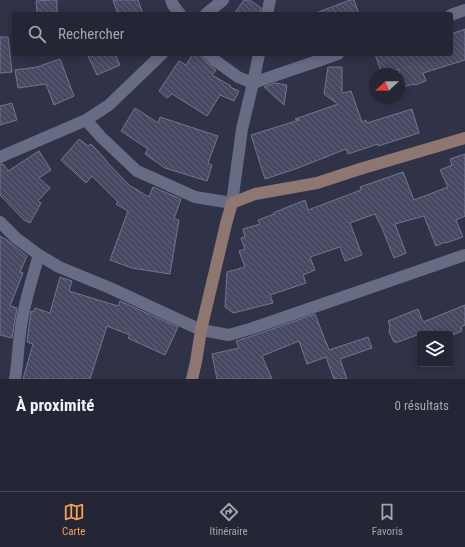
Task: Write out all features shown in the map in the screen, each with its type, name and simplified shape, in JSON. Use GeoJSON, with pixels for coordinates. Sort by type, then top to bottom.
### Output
{"type":"FeatureCollection","features":[{"type":"Feature","properties":{"kind":"street"},"geometry":{"type":"LineString","coordinates":[[170,0],[178,12]]}},
{"type":"Feature","properties":{"kind":"street"},"geometry":{"type":"LineString","coordinates":[[208,12],[223,0]]}},
{"type":"Feature","properties":{"kind":"street"},"geometry":{"type":"LineString","coordinates":[[267,12],[270,0]]}},
{"type":"Feature","properties":{"kind":"street"},"geometry":{"type":"LineString","coordinates":[[453,14],[465,10]]}},
{"type":"Feature","properties":{"kind":"street"},"geometry":{"type":"LineString","coordinates":[[0,156],[86,120],[109,105],[160,56]]}},
{"type":"Feature","properties":{"kind":"street"},"geometry":{"type":"LineString","coordinates":[[211,56],[238,77],[253,83],[332,56]]}},
{"type":"Feature","properties":{"kind":"street"},"geometry":{"type":"LineString","coordinates":[[192,379],[201,330],[232,203],[242,129],[259,56]]}},
{"type":"Feature","properties":{"kind":"street"},"geometry":{"type":"LineString","coordinates":[[86,120],[137,171],[195,197],[232,203],[255,194],[317,183],[465,138]]}},
{"type":"Feature","properties":{"kind":"street"},"geometry":{"type":"LineString","coordinates":[[0,222],[16,238],[39,255],[59,267],[110,288],[201,330],[229,335],[465,255]]}},
{"type":"Feature","properties":{"kind":"street"},"geometry":{"type":"LineString","coordinates":[[15,379],[21,326],[27,296],[39,255]]}},
{"type":"Feature","properties":{"kind":"building"},"geometry":{"type":"Polygon","coordinates":[[[57,0],[57,12],[37,12],[36,1],[57,0]]]}},
{"type":"Feature","properties":{"kind":"building"},"geometry":{"type":"Polygon","coordinates":[[[113,0],[138,0],[142,12],[117,12],[113,0]]]}},
{"type":"Feature","properties":{"kind":"building"},"geometry":{"type":"Polygon","coordinates":[[[244,0],[250,0],[261,8],[260,12],[235,12],[244,0]]]}},
{"type":"Feature","properties":{"kind":"building"},"geometry":{"type":"Polygon","coordinates":[[[350,0],[354,0],[358,12],[319,12],[350,0]]]}},
{"type":"Feature","properties":{"kind":"building"},"geometry":{"type":"Polygon","coordinates":[[[465,29],[465,60],[423,73],[426,81],[405,86],[405,68],[380,68],[376,56],[453,56],[453,33],[465,29]]]}},
{"type":"Feature","properties":{"kind":"building"},"geometry":{"type":"Polygon","coordinates":[[[0,37],[8,37],[12,72],[0,73],[0,37]]]}},
{"type":"Feature","properties":{"kind":"building"},"geometry":{"type":"Polygon","coordinates":[[[88,56],[116,56],[120,65],[97,75],[88,56]]]}},
{"type":"Feature","properties":{"kind":"building"},"geometry":{"type":"Polygon","coordinates":[[[192,56],[203,56],[216,70],[212,75],[239,91],[234,101],[220,95],[207,116],[172,94],[167,98],[159,91],[179,61],[186,65],[192,56]]]}},
{"type":"Feature","properties":{"kind":"building"},"geometry":{"type":"Polygon","coordinates":[[[60,59],[74,96],[54,105],[46,84],[18,88],[15,70],[37,67],[60,59]]]}},
{"type":"Feature","properties":{"kind":"building"},"geometry":{"type":"Polygon","coordinates":[[[328,67],[342,67],[342,93],[351,91],[362,122],[366,120],[367,123],[412,109],[419,133],[348,154],[346,149],[265,179],[251,135],[299,120],[295,119],[338,104],[324,94],[328,67]]]}},
{"type":"Feature","properties":{"kind":"building"},"geometry":{"type":"Polygon","coordinates":[[[275,83],[287,85],[284,105],[264,87],[275,83]]]}},
{"type":"Feature","properties":{"kind":"building"},"geometry":{"type":"Polygon","coordinates":[[[12,103],[17,120],[0,125],[0,106],[12,103]]]}},
{"type":"Feature","properties":{"kind":"building"},"geometry":{"type":"Polygon","coordinates":[[[135,108],[158,123],[160,117],[218,136],[208,163],[212,165],[207,181],[165,168],[145,154],[148,149],[121,131],[135,108]]]}},
{"type":"Feature","properties":{"kind":"building"},"geometry":{"type":"Polygon","coordinates":[[[79,139],[88,146],[91,144],[129,185],[149,197],[153,187],[181,199],[174,219],[179,220],[170,274],[132,268],[110,260],[128,211],[116,204],[118,202],[92,176],[86,183],[61,160],[79,139]]]}},
{"type":"Feature","properties":{"kind":"building"},"geometry":{"type":"Polygon","coordinates":[[[39,151],[51,170],[39,178],[50,188],[38,201],[41,203],[30,223],[24,220],[0,195],[0,164],[3,164],[8,171],[39,151]]]}},
{"type":"Feature","properties":{"kind":"building"},"geometry":{"type":"Polygon","coordinates":[[[465,154],[465,216],[456,220],[463,237],[436,246],[424,216],[395,224],[406,253],[394,258],[375,214],[350,223],[362,255],[345,261],[340,247],[310,257],[315,270],[303,275],[306,283],[270,295],[273,303],[233,313],[225,307],[227,272],[245,267],[239,251],[245,249],[241,238],[245,237],[243,229],[260,224],[258,220],[305,200],[308,210],[361,190],[360,187],[403,172],[414,200],[448,187],[440,170],[452,165],[450,159],[465,154]]]}},
{"type":"Feature","properties":{"kind":"building"},"geometry":{"type":"Polygon","coordinates":[[[0,236],[27,256],[20,272],[23,273],[10,306],[17,308],[12,338],[0,335],[0,236]]]}},
{"type":"Feature","properties":{"kind":"building"},"geometry":{"type":"Polygon","coordinates":[[[60,277],[72,281],[69,291],[118,306],[120,301],[178,327],[165,355],[128,338],[130,335],[107,326],[90,379],[23,379],[33,344],[27,342],[31,311],[33,312],[35,308],[50,313],[60,277]]]}},
{"type":"Feature","properties":{"kind":"building"},"geometry":{"type":"Polygon","coordinates":[[[465,305],[465,325],[461,327],[462,331],[453,335],[453,331],[417,331],[417,335],[394,342],[389,332],[390,326],[388,321],[418,309],[423,322],[465,305]]]}},
{"type":"Feature","properties":{"kind":"building"},"geometry":{"type":"Polygon","coordinates":[[[315,314],[329,350],[368,337],[372,348],[340,359],[347,379],[334,379],[326,357],[307,364],[299,341],[262,356],[272,379],[217,379],[212,354],[239,348],[236,341],[315,314]]]}}]}
